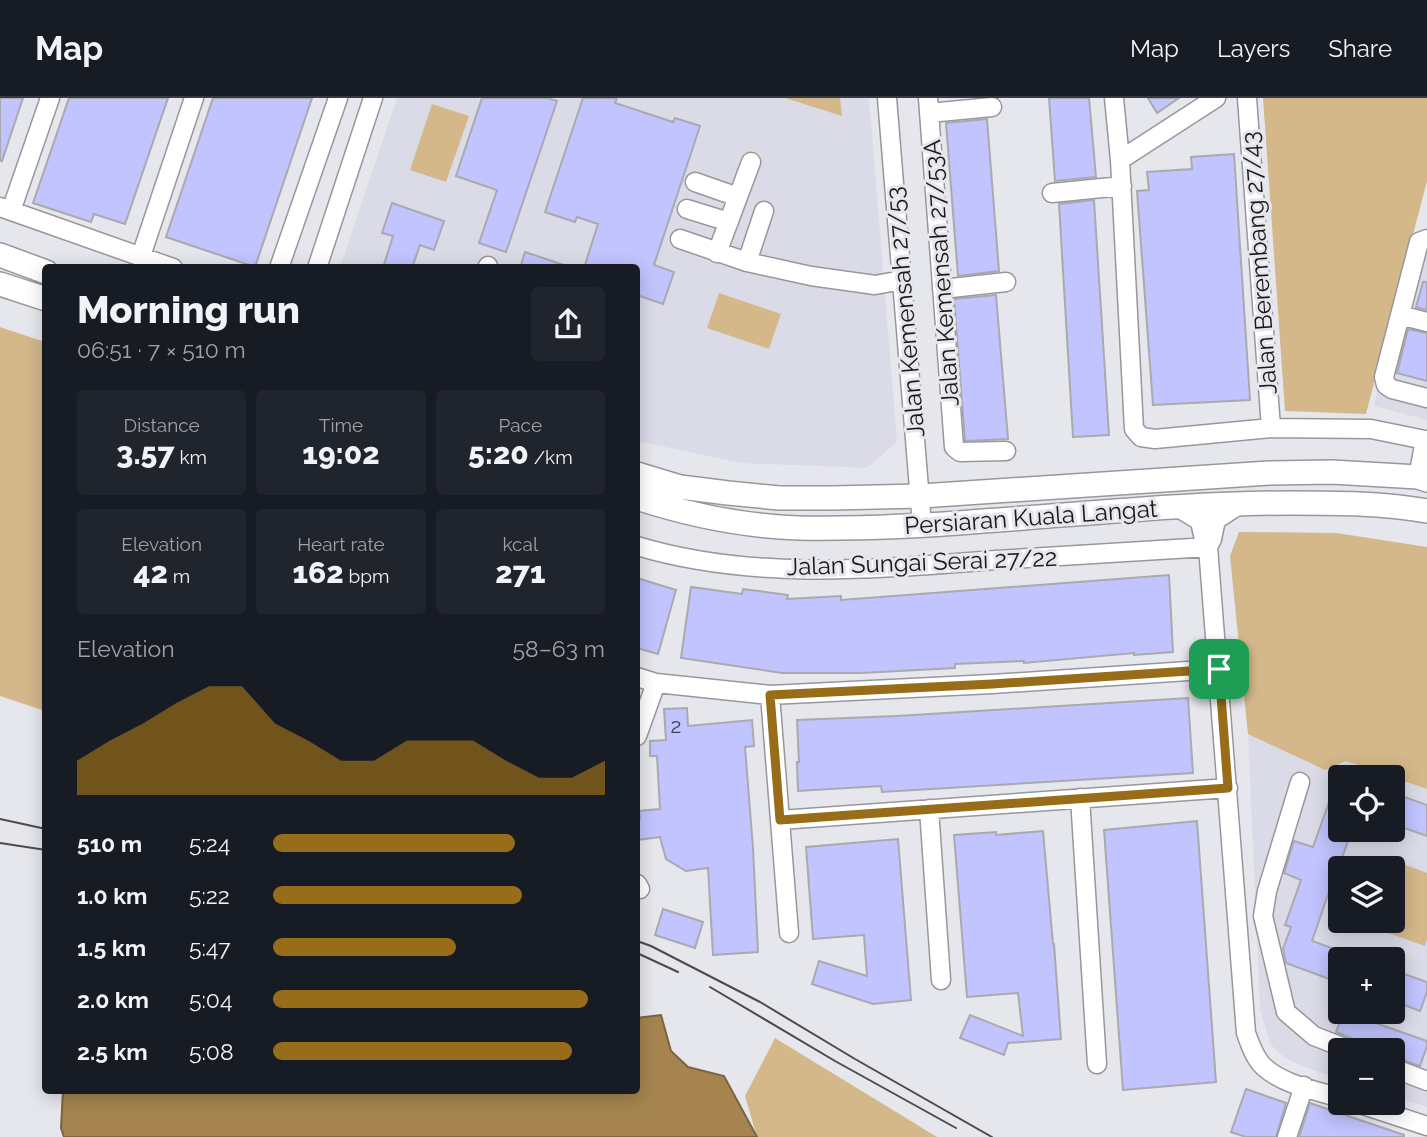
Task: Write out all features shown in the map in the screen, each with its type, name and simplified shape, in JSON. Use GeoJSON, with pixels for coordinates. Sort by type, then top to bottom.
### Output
{"type":"FeatureCollection","features":[{"type":"Feature","properties":{"kind":"main road"},"geometry":{"type":"LineString","coordinates":[[0,255],[42,271]]}},
{"type":"Feature","properties":{"kind":"main road"},"geometry":{"type":"LineString","coordinates":[[0,284],[42,298]]}},
{"type":"Feature","properties":{"kind":"main road","name":"Persiaran Kuala Langat"},"geometry":{"type":"LineString","coordinates":[[640,475],[681,487],[779,498],[921,496],[1269,473],[1332,472],[1422,479]]}},
{"type":"Feature","properties":{"kind":"main road","name":"Persiaran Kuala Langat"},"geometry":{"type":"LineString","coordinates":[[640,499],[704,516],[798,528],[922,526],[1241,503],[1338,503],[1427,511]]}},
{"type":"Feature","properties":{"kind":"street"},"geometry":{"type":"LineString","coordinates":[[50,98],[6,209],[162,264]]}},
{"type":"Feature","properties":{"kind":"street"},"geometry":{"type":"LineString","coordinates":[[141,256],[194,98]]}},
{"type":"Feature","properties":{"kind":"street"},"geometry":{"type":"LineString","coordinates":[[280,264],[338,98]]}},
{"type":"Feature","properties":{"kind":"street"},"geometry":{"type":"LineString","coordinates":[[318,264],[373,98]]}},
{"type":"Feature","properties":{"kind":"street","name":"Jalan Kemensah 27/53"},"geometry":{"type":"LineString","coordinates":[[887,98],[922,526]]}},
{"type":"Feature","properties":{"kind":"street"},"geometry":{"type":"LineString","coordinates":[[1114,98],[1121,160],[1134,429],[1141,436],[1156,439],[1271,428],[1371,429],[1426,440],[1422,479]]}},
{"type":"Feature","properties":{"kind":"street"},"geometry":{"type":"LineString","coordinates":[[1121,160],[1216,98]]}},
{"type":"Feature","properties":{"kind":"street","name":"Jalan Berembang 27/43"},"geometry":{"type":"LineString","coordinates":[[1247,98],[1271,428]]}},
{"type":"Feature","properties":{"kind":"street"},"geometry":{"type":"LineString","coordinates":[[928,106],[992,107]]}},
{"type":"Feature","properties":{"kind":"street","name":"Jalan Kemensah 27/53A"},"geometry":{"type":"LineString","coordinates":[[928,106],[954,447],[960,452],[1006,451]]}},
{"type":"Feature","properties":{"kind":"street"},"geometry":{"type":"LineString","coordinates":[[717,253],[751,162]]}},
{"type":"Feature","properties":{"kind":"street"},"geometry":{"type":"LineString","coordinates":[[695,182],[738,197]]}},
{"type":"Feature","properties":{"kind":"street"},"geometry":{"type":"LineString","coordinates":[[1052,193],[1122,186]]}},
{"type":"Feature","properties":{"kind":"street"},"geometry":{"type":"LineString","coordinates":[[687,209],[729,222]]}},
{"type":"Feature","properties":{"kind":"street"},"geometry":{"type":"LineString","coordinates":[[747,262],[764,211]]}},
{"type":"Feature","properties":{"kind":"street"},"geometry":{"type":"LineString","coordinates":[[680,239],[747,262],[811,276],[875,285],[902,280]]}},
{"type":"Feature","properties":{"kind":"street"},"geometry":{"type":"LineString","coordinates":[[1427,239],[1419,242],[1384,377],[1386,386],[1392,389],[1427,398]]}},
{"type":"Feature","properties":{"kind":"street"},"geometry":{"type":"LineString","coordinates":[[942,289],[1006,282]]}},
{"type":"Feature","properties":{"kind":"street"},"geometry":{"type":"LineString","coordinates":[[1400,315],[1427,322]]}},
{"type":"Feature","properties":{"kind":"street"},"geometry":{"type":"LineString","coordinates":[[1208,547],[1216,520],[1241,503]]}},
{"type":"Feature","properties":{"kind":"street"},"geometry":{"type":"LineString","coordinates":[[1177,507],[1200,521],[1208,547],[1246,1032],[1262,1066],[1281,1079],[1328,1094]]}},
{"type":"Feature","properties":{"kind":"street","name":"Jalan Sungai Serai 27/22"},"geometry":{"type":"LineString","coordinates":[[640,547],[730,565],[815,570],[1208,547]]}},
{"type":"Feature","properties":{"kind":"street"},"geometry":{"type":"LineString","coordinates":[[640,678],[656,683],[770,695],[1219,669]]}},
{"type":"Feature","properties":{"kind":"street"},"geometry":{"type":"LineString","coordinates":[[640,728],[656,683]]}},
{"type":"Feature","properties":{"kind":"street"},"geometry":{"type":"LineString","coordinates":[[770,695],[789,933]]}},
{"type":"Feature","properties":{"kind":"street"},"geometry":{"type":"LineString","coordinates":[[1300,782],[1267,891],[1263,916],[1286,1012],[1314,1036],[1328,1041]]}},
{"type":"Feature","properties":{"kind":"street"},"geometry":{"type":"LineString","coordinates":[[780,820],[1228,788]]}},
{"type":"Feature","properties":{"kind":"street"},"geometry":{"type":"LineString","coordinates":[[1080,798],[1097,1064]]}},
{"type":"Feature","properties":{"kind":"street"},"geometry":{"type":"LineString","coordinates":[[929,809],[941,980]]}},
{"type":"Feature","properties":{"kind":"street"},"geometry":{"type":"LineString","coordinates":[[1405,1073],[1427,1081]]}},
{"type":"Feature","properties":{"kind":"street"},"geometry":{"type":"LineString","coordinates":[[1287,1137],[1304,1086]]}},
{"type":"Feature","properties":{"kind":"street"},"geometry":{"type":"LineString","coordinates":[[1394,1115],[1427,1126]]}},
{"type":"Feature","properties":{"kind":"shaded area"},"geometry":{"type":"Polygon","coordinates":[[[397,98],[869,98],[897,442],[867,468],[742,463],[640,442],[640,264],[341,264],[397,98]]]}},
{"type":"Feature","properties":{"kind":"shaded area"},"geometry":{"type":"Polygon","coordinates":[[[785,98],[840,98],[842,116],[785,98]]]}},
{"type":"Feature","properties":{"kind":"shaded area"},"geometry":{"type":"Polygon","coordinates":[[[1263,98],[1427,98],[1427,181],[1366,414],[1285,411],[1263,98]]]}},
{"type":"Feature","properties":{"kind":"shaded area"},"geometry":{"type":"Polygon","coordinates":[[[432,104],[469,116],[446,182],[410,170],[432,104]]]}},
{"type":"Feature","properties":{"kind":"shaded area"},"geometry":{"type":"Polygon","coordinates":[[[1415,238],[1427,241],[1427,420],[1374,406],[1415,238]]]}},
{"type":"Feature","properties":{"kind":"shaded area"},"geometry":{"type":"Polygon","coordinates":[[[719,293],[781,314],[769,349],[707,328],[719,293]]]}},
{"type":"Feature","properties":{"kind":"shaded area"},"geometry":{"type":"Polygon","coordinates":[[[0,327],[42,341],[42,710],[0,696],[0,327]]]}},
{"type":"Feature","properties":{"kind":"shaded area"},"geometry":{"type":"Polygon","coordinates":[[[1239,532],[1336,533],[1427,547],[1427,1107],[1405,1100],[1405,1038],[1328,1038],[1328,1075],[1284,1057],[1270,1044],[1260,1009],[1248,734],[1230,556],[1239,532]]]}},
{"type":"Feature","properties":{"kind":"shaded area"},"geometry":{"type":"Polygon","coordinates":[[[1239,532],[1336,533],[1427,547],[1427,789],[1405,781],[1405,765],[1358,765],[1346,761],[1328,765],[1325,770],[1248,734],[1230,556],[1239,532]]]}},
{"type":"Feature","properties":{"kind":"shaded area"},"geometry":{"type":"Polygon","coordinates":[[[1405,865],[1427,873],[1425,946],[1388,933],[1405,933],[1405,865]]]}},
{"type":"Feature","properties":{"kind":"shaded area"},"geometry":{"type":"Polygon","coordinates":[[[661,1015],[671,1051],[688,1067],[724,1076],[757,1137],[64,1137],[61,1128],[63,1094],[640,1094],[640,1018],[661,1015]]]}},
{"type":"Feature","properties":{"kind":"shaded area"},"geometry":{"type":"Polygon","coordinates":[[[775,1038],[937,1137],[757,1137],[745,1096],[775,1038]]]}},
{"type":"Feature","properties":{"kind":"building"},"geometry":{"type":"Polygon","coordinates":[[[0,98],[23,98],[2,161],[0,161],[0,98]]]}},
{"type":"Feature","properties":{"kind":"building"},"geometry":{"type":"Polygon","coordinates":[[[69,98],[168,98],[125,224],[94,214],[91,222],[33,203],[69,98]]]}},
{"type":"Feature","properties":{"kind":"building"},"geometry":{"type":"Polygon","coordinates":[[[213,98],[312,98],[256,264],[246,264],[166,237],[213,98]]]}},
{"type":"Feature","properties":{"kind":"building"},"geometry":{"type":"Polygon","coordinates":[[[482,98],[548,98],[557,101],[506,252],[479,243],[497,190],[456,176],[482,98]]]}},
{"type":"Feature","properties":{"kind":"building"},"geometry":{"type":"Polygon","coordinates":[[[583,98],[617,98],[615,103],[673,122],[675,118],[700,126],[654,265],[674,272],[663,304],[640,296],[640,264],[585,264],[598,224],[577,217],[575,222],[545,212],[583,98]]]}},
{"type":"Feature","properties":{"kind":"building"},"geometry":{"type":"Polygon","coordinates":[[[1049,98],[1089,98],[1096,177],[1055,181],[1049,98]]]}},
{"type":"Feature","properties":{"kind":"building"},"geometry":{"type":"Polygon","coordinates":[[[1148,98],[1179,98],[1157,113],[1148,98]]]}},
{"type":"Feature","properties":{"kind":"building"},"geometry":{"type":"Polygon","coordinates":[[[987,119],[999,271],[958,276],[946,123],[987,119]]]}},
{"type":"Feature","properties":{"kind":"building"},"geometry":{"type":"Polygon","coordinates":[[[1234,154],[1250,400],[1153,405],[1137,191],[1149,190],[1147,172],[1192,169],[1191,157],[1234,154]]]}},
{"type":"Feature","properties":{"kind":"building"},"geometry":{"type":"Polygon","coordinates":[[[1094,200],[1109,435],[1073,437],[1059,204],[1094,200]]]}},
{"type":"Feature","properties":{"kind":"building"},"geometry":{"type":"Polygon","coordinates":[[[392,203],[444,221],[434,250],[420,245],[413,264],[384,264],[393,236],[382,233],[392,203]]]}},
{"type":"Feature","properties":{"kind":"building"},"geometry":{"type":"Polygon","coordinates":[[[525,252],[561,264],[521,264],[525,252]]]}},
{"type":"Feature","properties":{"kind":"building"},"geometry":{"type":"Polygon","coordinates":[[[1423,282],[1427,282],[1427,310],[1416,307],[1423,282]]]}},
{"type":"Feature","properties":{"kind":"building"},"geometry":{"type":"Polygon","coordinates":[[[996,295],[1008,439],[965,441],[954,299],[996,295]]]}},
{"type":"Feature","properties":{"kind":"building"},"geometry":{"type":"Polygon","coordinates":[[[1408,329],[1427,333],[1427,381],[1397,373],[1408,329]]]}},
{"type":"Feature","properties":{"kind":"building"},"geometry":{"type":"Polygon","coordinates":[[[1169,575],[1173,652],[1024,663],[955,664],[955,668],[861,673],[782,673],[681,658],[691,587],[742,594],[743,589],[788,595],[787,599],[841,596],[841,600],[1169,575]]]}},
{"type":"Feature","properties":{"kind":"building"},"geometry":{"type":"Polygon","coordinates":[[[640,579],[676,590],[658,654],[640,649],[640,579]]]}},
{"type":"Feature","properties":{"kind":"building"},"geometry":{"type":"Polygon","coordinates":[[[1188,698],[1193,773],[882,792],[881,786],[798,791],[797,720],[1188,698]]]}},
{"type":"Feature","properties":{"kind":"building"},"geometry":{"type":"Polygon","coordinates":[[[687,708],[688,726],[752,720],[754,746],[745,747],[758,952],[713,955],[708,868],[686,871],[666,859],[660,837],[640,840],[640,811],[660,809],[657,756],[650,756],[650,741],[666,740],[664,709],[687,708]]]}},
{"type":"Feature","properties":{"kind":"building"},"geometry":{"type":"Polygon","coordinates":[[[1405,797],[1427,805],[1427,836],[1405,828],[1405,797]]]}},
{"type":"Feature","properties":{"kind":"building"},"geometry":{"type":"Polygon","coordinates":[[[1328,805],[1328,842],[1348,842],[1343,856],[1328,856],[1328,895],[1312,941],[1329,947],[1328,979],[1286,963],[1283,949],[1291,927],[1285,925],[1301,880],[1284,873],[1294,841],[1313,847],[1328,805]]]}},
{"type":"Feature","properties":{"kind":"building"},"geometry":{"type":"Polygon","coordinates":[[[1197,821],[1216,1082],[1123,1090],[1104,830],[1197,821]]]}},
{"type":"Feature","properties":{"kind":"building"},"geometry":{"type":"Polygon","coordinates":[[[1043,831],[1061,1039],[1008,1043],[1004,1055],[960,1038],[970,1015],[1023,1036],[1018,993],[967,997],[954,835],[1043,831]]]}},
{"type":"Feature","properties":{"kind":"building"},"geometry":{"type":"Polygon","coordinates":[[[898,839],[911,1000],[873,1004],[812,984],[819,961],[867,976],[864,935],[813,939],[806,847],[898,839]]]}},
{"type":"Feature","properties":{"kind":"building"},"geometry":{"type":"Polygon","coordinates":[[[663,909],[703,922],[695,948],[655,935],[663,909]]]}},
{"type":"Feature","properties":{"kind":"building"},"geometry":{"type":"Polygon","coordinates":[[[1405,974],[1427,982],[1427,992],[1420,1011],[1405,1005],[1405,974]]]}},
{"type":"Feature","properties":{"kind":"building"},"geometry":{"type":"Polygon","coordinates":[[[1339,1024],[1378,1024],[1427,1041],[1427,1046],[1420,1066],[1405,1061],[1405,1038],[1351,1038],[1336,1032],[1339,1024]]]}},
{"type":"Feature","properties":{"kind":"building"},"geometry":{"type":"Polygon","coordinates":[[[1246,1089],[1286,1103],[1276,1137],[1246,1137],[1231,1132],[1246,1089]]]}},
{"type":"Feature","properties":{"kind":"building"},"geometry":{"type":"Polygon","coordinates":[[[1310,1103],[1328,1109],[1328,1115],[1345,1115],[1404,1135],[1404,1137],[1299,1137],[1310,1103]]]}},
{"type":"Feature","properties":{"kind":"tram line"},"geometry":{"type":"LineString","coordinates":[[0,819],[42,828]]}},
{"type":"Feature","properties":{"kind":"tram line"},"geometry":{"type":"LineString","coordinates":[[0,843],[42,849]]}},
{"type":"Feature","properties":{"kind":"tram line"},"geometry":{"type":"LineString","coordinates":[[640,942],[760,1002],[992,1137]]}},
{"type":"Feature","properties":{"kind":"tram line"},"geometry":{"type":"LineString","coordinates":[[640,954],[678,972]]}},
{"type":"Feature","properties":{"kind":"tram line"},"geometry":{"type":"LineString","coordinates":[[710,987],[956,1128]]}},
{"type":"Feature","properties":{"kind":"route"},"geometry":{"type":"LineString","coordinates":[[1219,669],[1228,788],[780,820],[770,695],[1219,669]]}}]}
